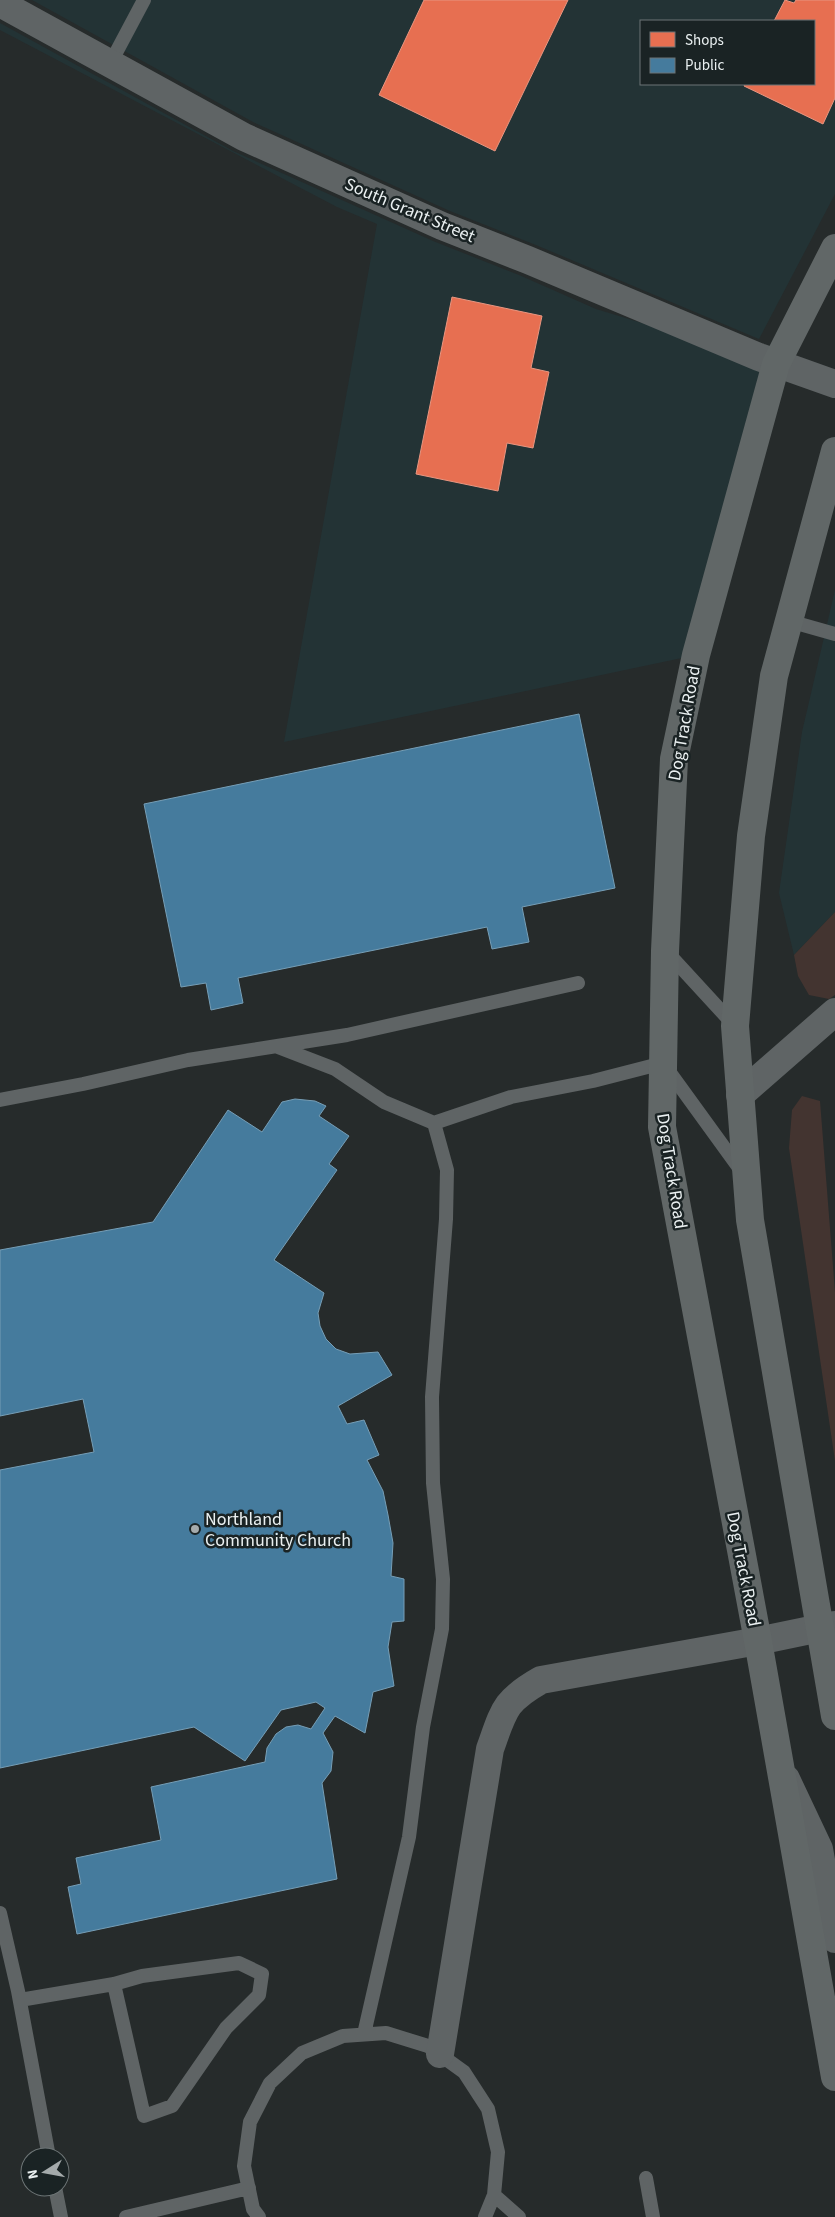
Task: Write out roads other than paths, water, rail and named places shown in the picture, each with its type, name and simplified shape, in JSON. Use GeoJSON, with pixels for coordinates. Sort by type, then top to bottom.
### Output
{"type":"FeatureCollection","features":[{"type":"Feature","properties":{"kind":"main road","name":"Dog Track Road"},"geometry":{"type":"LineString","coordinates":[[835,248],[776,364],[696,655],[674,759],[665,951],[662,1127],[758,1641],[835,2077]]}},
{"type":"Feature","properties":{"kind":"main road"},"geometry":{"type":"LineString","coordinates":[[835,451],[774,676],[751,836],[735,1026],[750,1220],[827,1626],[835,1716]]}},
{"type":"Feature","properties":{"kind":"street","name":"South Grant Street"},"geometry":{"type":"LineString","coordinates":[[0,3],[244,137],[442,226],[776,364],[835,384]]}},
{"type":"Feature","properties":{"kind":"street"},"geometry":{"type":"LineString","coordinates":[[740,1096],[835,1012]]}},
{"type":"Feature","properties":{"kind":"street"},"geometry":{"type":"LineString","coordinates":[[440,2054],[490,1749],[509,1703],[519,1692],[541,1680],[758,1641],[827,1626]]}},
{"type":"Feature","properties":{"kind":"street"},"geometry":{"type":"LineString","coordinates":[[778,1762],[819,1849],[835,1939]]}},
{"type":"Feature","properties":{"kind":"lane"},"geometry":{"type":"LineString","coordinates":[[110,64],[144,0]]}},
{"type":"Feature","properties":{"kind":"lane"},"geometry":{"type":"LineString","coordinates":[[789,622],[835,634]]}},
{"type":"Feature","properties":{"kind":"lane"},"geometry":{"type":"LineString","coordinates":[[665,951],[735,1026]]}},
{"type":"Feature","properties":{"kind":"lane"},"geometry":{"type":"LineString","coordinates":[[0,1100],[83,1084],[188,1060],[347,1035],[578,983]]}},
{"type":"Feature","properties":{"kind":"lane"},"geometry":{"type":"LineString","coordinates":[[278,1047],[335,1069],[384,1102],[434,1123],[511,1097],[593,1081],[663,1063],[746,1177]]}},
{"type":"Feature","properties":{"kind":"lane"},"geometry":{"type":"LineString","coordinates":[[364,2034],[409,1837],[423,1728],[442,1629],[443,1579],[433,1482],[432,1396],[446,1219],[447,1170],[434,1123]]}},
{"type":"Feature","properties":{"kind":"lane"},"geometry":{"type":"LineString","coordinates":[[0,1913],[20,2000],[47,2147]]}},
{"type":"Feature","properties":{"kind":"lane"},"geometry":{"type":"LineString","coordinates":[[20,2000],[114,1984],[142,1976],[239,1963],[262,1974],[259,1995],[226,2028],[172,2106],[144,2116],[114,1984]]}},
{"type":"Feature","properties":{"kind":"lane"},"geometry":{"type":"LineString","coordinates":[[259,2217],[253,2209],[244,2166],[250,2122],[270,2083],[302,2053],[343,2036],[386,2033],[428,2046],[440,2054],[464,2072],[488,2109],[498,2152],[494,2196],[485,2217]]}},
{"type":"Feature","properties":{"kind":"lane"},"geometry":{"type":"LineString","coordinates":[[646,2178],[653,2217]]}},
{"type":"Feature","properties":{"kind":"lane"},"geometry":{"type":"LineString","coordinates":[[125,2217],[249,2188]]}},
{"type":"Feature","properties":{"kind":"lane"},"geometry":{"type":"LineString","coordinates":[[494,2196],[519,2217]]}},
{"type":"Feature","properties":{"kind":"lane"},"geometry":{"type":"LineString","coordinates":[[57,2197],[61,2217]]}},
{"type":"Feature","properties":{"kind":"place","name":"Northland Community Church"},"geometry":{"type":"Point","coordinates":[195,1529]}}]}
